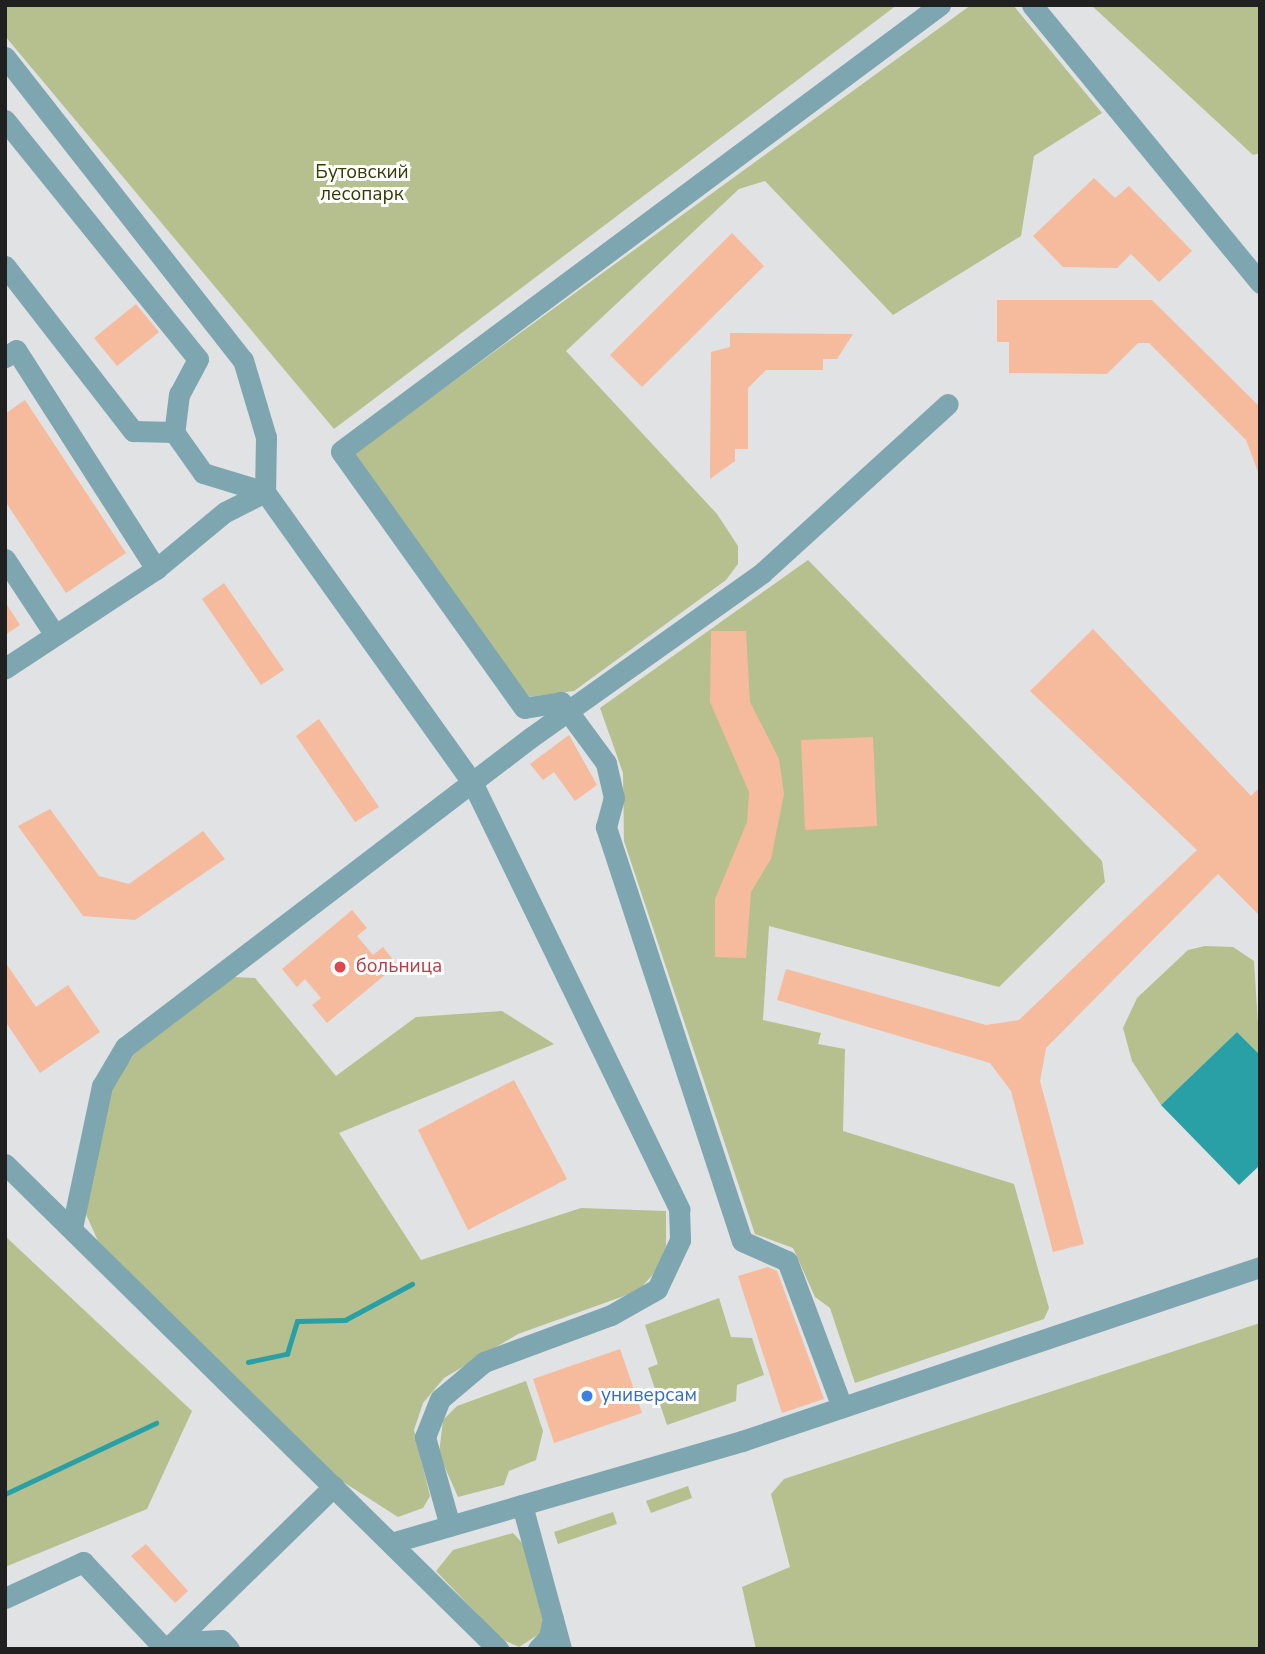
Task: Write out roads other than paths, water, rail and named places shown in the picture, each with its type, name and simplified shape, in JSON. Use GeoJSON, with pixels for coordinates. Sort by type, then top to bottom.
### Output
{"type":"FeatureCollection","features":[{"type":"Feature","properties":{"kind":"street"},"geometry":{"type":"LineString","coordinates":[[842,1407],[787,1261],[742,1241],[606,827],[614,798],[607,763],[561,702],[524,708],[341,451],[940,5]]}},
{"type":"Feature","properties":{"kind":"street"},"geometry":{"type":"LineString","coordinates":[[1032,5],[1260,283]]}},
{"type":"Feature","properties":{"kind":"street"},"geometry":{"type":"LineString","coordinates":[[5,57],[243,360],[266,438],[265,492]]}},
{"type":"Feature","properties":{"kind":"street"},"geometry":{"type":"LineString","coordinates":[[5,120],[198,359],[178,394],[174,432],[204,472],[265,492],[472,782],[667,1174],[679,1209],[680,1240],[672,1267],[637,1303],[484,1362],[440,1399],[425,1437],[450,1526]]}},
{"type":"Feature","properties":{"kind":"street"},"geometry":{"type":"LineString","coordinates":[[5,266],[133,431],[174,432]]}},
{"type":"Feature","properties":{"kind":"street"},"geometry":{"type":"LineString","coordinates":[[5,357],[16,350],[156,569]]}},
{"type":"Feature","properties":{"kind":"street"},"geometry":{"type":"LineString","coordinates":[[72,1228],[102,1086],[125,1047],[567,711],[762,573],[948,404]]}},
{"type":"Feature","properties":{"kind":"street"},"geometry":{"type":"LineString","coordinates":[[5,668],[156,569],[225,512],[265,492]]}},
{"type":"Feature","properties":{"kind":"street"},"geometry":{"type":"LineString","coordinates":[[5,559],[55,635]]}},
{"type":"Feature","properties":{"kind":"street"},"geometry":{"type":"LineString","coordinates":[[5,1164],[498,1648]]}},
{"type":"Feature","properties":{"kind":"street"},"geometry":{"type":"LineString","coordinates":[[391,1543],[742,1441],[1260,1267]]}},
{"type":"Feature","properties":{"kind":"street"},"geometry":{"type":"LineString","coordinates":[[5,1598],[83,1562],[166,1649],[334,1486]]}},
{"type":"Feature","properties":{"kind":"street"},"geometry":{"type":"LineString","coordinates":[[522,1505],[561,1649]]}},
{"type":"Feature","properties":{"kind":"street"},"geometry":{"type":"LineString","coordinates":[[538,1649],[550,1637],[553,1618]]}},
{"type":"Feature","properties":{"kind":"street"},"geometry":{"type":"LineString","coordinates":[[192,1649],[201,1641],[221,1640],[229,1649]]}},
{"type":"Feature","properties":{"kind":"water"},"geometry":{"type":"Polygon","coordinates":[[[1237,1032],[1260,1055],[1260,1165],[1239,1185],[1161,1105],[1237,1032]]]}},
{"type":"Feature","properties":{"kind":"waterway"},"geometry":{"type":"LineString","coordinates":[[248,1362],[287,1354],[297,1321],[345,1320],[412,1284]]}},
{"type":"Feature","properties":{"kind":"waterway"},"geometry":{"type":"LineString","coordinates":[[5,1494],[156,1423]]}},
{"type":"Feature","properties":{"kind":"place","name":"больница"},"geometry":{"type":"Point","coordinates":[340,967]}},
{"type":"Feature","properties":{"kind":"place","name":"универсам"},"geometry":{"type":"Point","coordinates":[587,1396]}},
{"type":"Feature","properties":{"kind":"park label","name":"Бутовский лесопарк"},"geometry":{"type":"Point","coordinates":[362,184]}}]}
